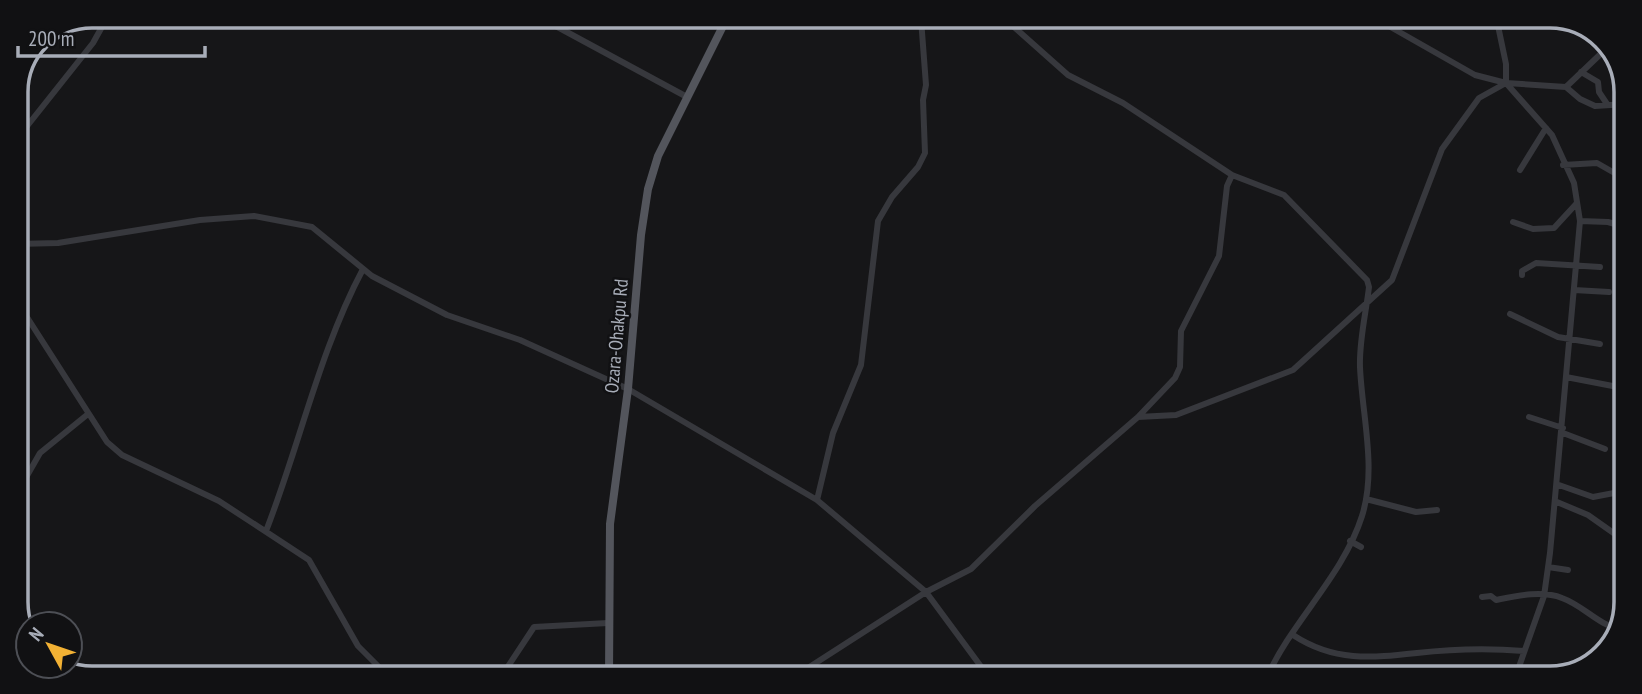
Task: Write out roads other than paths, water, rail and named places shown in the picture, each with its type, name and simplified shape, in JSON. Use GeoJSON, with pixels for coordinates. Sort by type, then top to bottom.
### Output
{"type":"FeatureCollection","features":[{"type":"Feature","properties":{"kind":"main road","name":"Ozara-Ohakpu Rd"},"geometry":{"type":"LineString","coordinates":[[609,666],[610,524],[628,389],[641,235],[648,189],[658,156],[722,28]]}},
{"type":"Feature","properties":{"kind":"street"},"geometry":{"type":"LineString","coordinates":[[28,125],[93,43],[101,28]]}},
{"type":"Feature","properties":{"kind":"street"},"geometry":{"type":"LineString","coordinates":[[558,28],[687,97]]}},
{"type":"Feature","properties":{"kind":"street"},"geometry":{"type":"LineString","coordinates":[[817,500],[833,433],[861,365],[878,221],[892,197],[918,167],[925,153],[923,100],[926,85],[922,28]]}},
{"type":"Feature","properties":{"kind":"street"},"geometry":{"type":"LineString","coordinates":[[1015,28],[1068,75],[1123,103],[1232,175],[1284,195],[1367,280],[1360,366],[1369,468],[1362,517],[1319,597],[1278,652],[1272,666]]}},
{"type":"Feature","properties":{"kind":"street"},"geometry":{"type":"LineString","coordinates":[[1392,28],[1475,75],[1506,83],[1566,87],[1580,99],[1595,106],[1614,104]]}},
{"type":"Feature","properties":{"kind":"street"},"geometry":{"type":"LineString","coordinates":[[1498,28],[1506,64],[1506,83],[1552,135],[1563,165],[1574,183],[1580,221],[1557,502],[1544,596],[1519,666]]}},
{"type":"Feature","properties":{"kind":"street"},"geometry":{"type":"LineString","coordinates":[[1566,87],[1601,54]]}},
{"type":"Feature","properties":{"kind":"street"},"geometry":{"type":"LineString","coordinates":[[1581,72],[1598,82],[1599,92],[1607,104]]}},
{"type":"Feature","properties":{"kind":"street"},"geometry":{"type":"LineString","coordinates":[[1138,417],[1176,415],[1293,370],[1367,303],[1392,280],[1442,149],[1479,97],[1506,83]]}},
{"type":"Feature","properties":{"kind":"street"},"geometry":{"type":"LineString","coordinates":[[1520,170],[1546,128]]}},
{"type":"Feature","properties":{"kind":"street"},"geometry":{"type":"LineString","coordinates":[[1563,165],[1597,163],[1614,173]]}},
{"type":"Feature","properties":{"kind":"street"},"geometry":{"type":"LineString","coordinates":[[811,666],[926,592],[971,569],[1035,506],[1138,417],[1175,378],[1180,368],[1181,331],[1219,257],[1227,186],[1232,175]]}},
{"type":"Feature","properties":{"kind":"street"},"geometry":{"type":"LineString","coordinates":[[1513,222],[1533,229],[1554,228],[1577,202]]}},
{"type":"Feature","properties":{"kind":"street"},"geometry":{"type":"LineString","coordinates":[[28,244],[58,243],[200,220],[254,216],[312,227],[363,269],[447,315],[520,340],[628,389],[817,500],[926,592],[981,666]]}},
{"type":"Feature","properties":{"kind":"street"},"geometry":{"type":"LineString","coordinates":[[1580,221],[1614,224]]}},
{"type":"Feature","properties":{"kind":"street"},"geometry":{"type":"LineString","coordinates":[[1522,275],[1522,271],[1536,263],[1600,267]]}},
{"type":"Feature","properties":{"kind":"street"},"geometry":{"type":"LineString","coordinates":[[266,531],[288,473],[333,330],[363,269]]}},
{"type":"Feature","properties":{"kind":"street"},"geometry":{"type":"LineString","coordinates":[[1574,290],[1609,292]]}},
{"type":"Feature","properties":{"kind":"street"},"geometry":{"type":"LineString","coordinates":[[1510,314],[1544,332],[1600,344]]}},
{"type":"Feature","properties":{"kind":"street"},"geometry":{"type":"LineString","coordinates":[[28,319],[107,442],[122,455],[199,489],[309,560],[358,646],[378,666]]}},
{"type":"Feature","properties":{"kind":"street"},"geometry":{"type":"LineString","coordinates":[[1566,377],[1614,386]]}},
{"type":"Feature","properties":{"kind":"street"},"geometry":{"type":"LineString","coordinates":[[28,474],[40,453],[88,414]]}},
{"type":"Feature","properties":{"kind":"street"},"geometry":{"type":"LineString","coordinates":[[1529,417],[1605,449]]}},
{"type":"Feature","properties":{"kind":"street"},"geometry":{"type":"LineString","coordinates":[[1559,485],[1593,497],[1614,494]]}},
{"type":"Feature","properties":{"kind":"street"},"geometry":{"type":"LineString","coordinates":[[1366,499],[1416,512],[1437,510]]}},
{"type":"Feature","properties":{"kind":"street"},"geometry":{"type":"LineString","coordinates":[[1557,502],[1588,515],[1614,533]]}},
{"type":"Feature","properties":{"kind":"street"},"geometry":{"type":"LineString","coordinates":[[1350,541],[1361,547]]}},
{"type":"Feature","properties":{"kind":"street"},"geometry":{"type":"LineString","coordinates":[[1548,567],[1567,570]]}},
{"type":"Feature","properties":{"kind":"street"},"geometry":{"type":"LineString","coordinates":[[1482,597],[1491,596],[1496,600],[1516,594],[1559,596],[1610,626]]}},
{"type":"Feature","properties":{"kind":"street"},"geometry":{"type":"LineString","coordinates":[[508,666],[534,627],[608,623]]}},
{"type":"Feature","properties":{"kind":"street"},"geometry":{"type":"LineString","coordinates":[[1293,635],[1308,645],[1358,658],[1459,651],[1524,651]]}}]}
